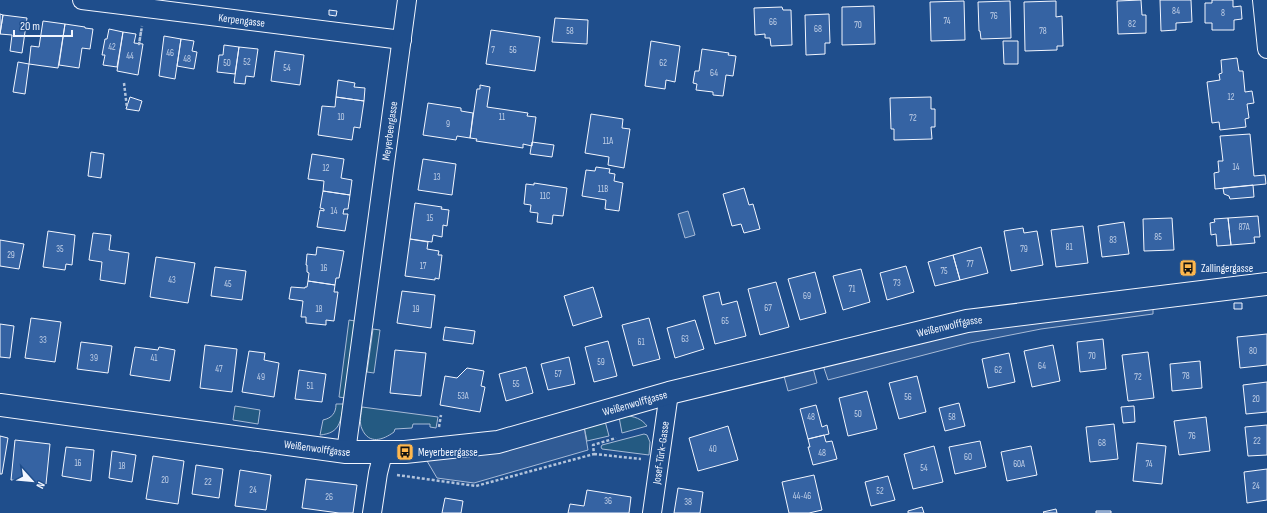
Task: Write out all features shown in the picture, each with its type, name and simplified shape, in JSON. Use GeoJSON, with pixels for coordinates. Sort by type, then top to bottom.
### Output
{"type":"FeatureCollection","features":[{"type":"Feature","properties":{"kind":"street","name":"Kerpengasse"},"geometry":{"type":"LineString","coordinates":[[82,0],[402,40]]}},
{"type":"Feature","properties":{"kind":"street","name":"Meyerbeergasse"},"geometry":{"type":"LineString","coordinates":[[346,452],[407,0]]}},
{"type":"Feature","properties":{"kind":"street"},"geometry":{"type":"LineString","coordinates":[[1262,0],[1267,49]]}},
{"type":"Feature","properties":{"kind":"street","name":"Weißenwolffgasse"},"geometry":{"type":"LineString","coordinates":[[0,405],[346,452],[405,452],[498,442],[669,393],[967,321],[1267,284]]}},
{"type":"Feature","properties":{"kind":"street","name":"Josef-Türk-Gasse"},"geometry":{"type":"LineString","coordinates":[[652,513],[669,393]]}},
{"type":"Feature","properties":{"kind":"street"},"geometry":{"type":"LineString","coordinates":[[372,513],[378,473],[383,453]]}},
{"type":"Feature","properties":{"kind":"path"},"geometry":{"type":"LineString","coordinates":[[141,32],[140,38],[139,44],[145,8]]}},
{"type":"Feature","properties":{"kind":"path"},"geometry":{"type":"LineString","coordinates":[[124,83],[127,108]]}},
{"type":"Feature","properties":{"kind":"path"},"geometry":{"type":"LineString","coordinates":[[439,428],[441,415]]}},
{"type":"Feature","properties":{"kind":"path"},"geometry":{"type":"LineString","coordinates":[[594,454],[644,459]]}},
{"type":"Feature","properties":{"kind":"shaded area"},"geometry":{"type":"Polygon","coordinates":[[[688,211],[695,235],[685,238],[678,214],[688,211]]]}},
{"type":"Feature","properties":{"kind":"shaded area"},"geometry":{"type":"Polygon","coordinates":[[[1153,302],[1153,314],[1041,329],[970,343],[828,380],[823,365],[967,327],[1153,302]]]}},
{"type":"Feature","properties":{"kind":"shaded area"},"geometry":{"type":"Polygon","coordinates":[[[349,320],[355,321],[345,398],[339,397],[349,320]]]}},
{"type":"Feature","properties":{"kind":"shaded area"},"geometry":{"type":"Polygon","coordinates":[[[373,329],[380,330],[374,373],[367,372],[373,329]]]}},
{"type":"Feature","properties":{"kind":"shaded area"},"geometry":{"type":"Polygon","coordinates":[[[813,368],[817,383],[788,391],[784,376],[813,368]]]}},
{"type":"Feature","properties":{"kind":"shaded area"},"geometry":{"type":"Polygon","coordinates":[[[336,404],[344,404],[340,421],[336,429],[327,434],[320,435],[323,420],[333,415],[336,404]]]}},
{"type":"Feature","properties":{"kind":"shaded area"},"geometry":{"type":"Polygon","coordinates":[[[235,406],[260,410],[258,424],[233,420],[235,406]]]}},
{"type":"Feature","properties":{"kind":"shaded area"},"geometry":{"type":"Polygon","coordinates":[[[362,407],[438,417],[436,428],[430,427],[430,424],[413,424],[412,428],[395,429],[394,432],[381,439],[372,439],[365,434],[361,427],[360,418],[362,407]]]}},
{"type":"Feature","properties":{"kind":"shaded area"},"geometry":{"type":"Polygon","coordinates":[[[626,416],[638,418],[647,426],[622,433],[619,417],[626,416]]]}},
{"type":"Feature","properties":{"kind":"shaded area"},"geometry":{"type":"Polygon","coordinates":[[[605,421],[609,436],[587,441],[584,426],[605,421]]]}},
{"type":"Feature","properties":{"kind":"shaded area"},"geometry":{"type":"Polygon","coordinates":[[[584,427],[588,450],[474,483],[437,478],[427,461],[480,451],[584,427]]]}},
{"type":"Feature","properties":{"kind":"shaded area"},"geometry":{"type":"Polygon","coordinates":[[[644,434],[647,435],[650,442],[649,455],[602,449],[601,447],[602,445],[644,434]]]}},
{"type":"Feature","properties":{"kind":"building"},"geometry":{"type":"Polygon","coordinates":[[[1141,0],[1142,15],[1146,15],[1146,33],[1118,34],[1117,1],[1141,0]]]}},
{"type":"Feature","properties":{"kind":"building"},"geometry":{"type":"Polygon","coordinates":[[[1160,0],[1191,0],[1192,22],[1176,23],[1176,30],[1161,31],[1160,0]]]}},
{"type":"Feature","properties":{"kind":"building"},"geometry":{"type":"Polygon","coordinates":[[[1212,0],[1233,0],[1233,7],[1241,6],[1242,19],[1234,20],[1234,30],[1212,30],[1212,23],[1205,23],[1205,3],[1212,3],[1212,0]]]}},
{"type":"Feature","properties":{"kind":"building"},"geometry":{"type":"Polygon","coordinates":[[[964,1],[965,40],[931,41],[930,2],[964,1]]]}},
{"type":"Feature","properties":{"kind":"building"},"geometry":{"type":"Polygon","coordinates":[[[1010,1],[1011,38],[981,39],[979,31],[978,2],[1010,1]]]}},
{"type":"Feature","properties":{"kind":"building"},"geometry":{"type":"Polygon","coordinates":[[[1056,1],[1056,17],[1062,16],[1063,46],[1057,46],[1057,50],[1025,51],[1024,2],[1056,1]]]}},
{"type":"Feature","properties":{"kind":"building"},"geometry":{"type":"Polygon","coordinates":[[[874,6],[875,44],[842,45],[842,7],[874,6]]]}},
{"type":"Feature","properties":{"kind":"building"},"geometry":{"type":"Polygon","coordinates":[[[782,7],[783,10],[791,10],[792,45],[771,46],[770,38],[765,38],[765,34],[755,35],[754,8],[782,7]]]}},
{"type":"Feature","properties":{"kind":"building"},"geometry":{"type":"Polygon","coordinates":[[[329,10],[337,11],[336,16],[329,15],[329,10]]]}},
{"type":"Feature","properties":{"kind":"building"},"geometry":{"type":"Polygon","coordinates":[[[0,14],[3,15],[0,34],[0,14]]]}},
{"type":"Feature","properties":{"kind":"building"},"geometry":{"type":"Polygon","coordinates":[[[829,14],[830,43],[825,43],[825,54],[806,55],[805,15],[829,14]]]}},
{"type":"Feature","properties":{"kind":"building"},"geometry":{"type":"Polygon","coordinates":[[[3,15],[27,18],[22,53],[10,51],[12,35],[0,34],[3,15]]]}},
{"type":"Feature","properties":{"kind":"building"},"geometry":{"type":"Polygon","coordinates":[[[555,18],[588,20],[587,44],[552,42],[555,18]]]}},
{"type":"Feature","properties":{"kind":"building"},"geometry":{"type":"Polygon","coordinates":[[[43,21],[65,24],[58,68],[29,64],[31,46],[39,47],[43,21]]]}},
{"type":"Feature","properties":{"kind":"building"},"geometry":{"type":"Polygon","coordinates":[[[65,24],[93,29],[90,49],[82,48],[79,68],[59,65],[65,24]]]}},
{"type":"Feature","properties":{"kind":"building"},"geometry":{"type":"Polygon","coordinates":[[[109,29],[123,32],[117,67],[103,65],[105,55],[102,55],[105,39],[107,39],[109,29]]]}},
{"type":"Feature","properties":{"kind":"building"},"geometry":{"type":"Polygon","coordinates":[[[491,30],[540,37],[535,71],[486,64],[491,30]]]}},
{"type":"Feature","properties":{"kind":"building"},"geometry":{"type":"Polygon","coordinates":[[[123,32],[136,34],[134,43],[143,44],[138,75],[117,71],[123,32]]]}},
{"type":"Feature","properties":{"kind":"building"},"geometry":{"type":"Polygon","coordinates":[[[164,36],[181,39],[175,79],[159,76],[164,36]]]}},
{"type":"Feature","properties":{"kind":"building"},"geometry":{"type":"Polygon","coordinates":[[[181,39],[194,41],[192,51],[197,52],[194,69],[177,66],[181,39]]]}},
{"type":"Feature","properties":{"kind":"building"},"geometry":{"type":"Polygon","coordinates":[[[651,41],[680,46],[675,82],[666,80],[665,89],[645,86],[651,41]]]}},
{"type":"Feature","properties":{"kind":"building"},"geometry":{"type":"Polygon","coordinates":[[[1003,41],[1018,41],[1018,64],[1004,64],[1003,41]]]}},
{"type":"Feature","properties":{"kind":"building"},"geometry":{"type":"Polygon","coordinates":[[[224,45],[239,47],[235,74],[217,72],[219,55],[223,55],[224,45]]]}},
{"type":"Feature","properties":{"kind":"building"},"geometry":{"type":"Polygon","coordinates":[[[239,47],[258,49],[254,77],[246,76],[245,84],[234,83],[239,47]]]}},
{"type":"Feature","properties":{"kind":"building"},"geometry":{"type":"Polygon","coordinates":[[[702,49],[729,53],[728,55],[736,56],[733,76],[726,75],[723,96],[713,95],[713,92],[696,90],[697,84],[693,83],[695,71],[699,71],[702,49]]]}},
{"type":"Feature","properties":{"kind":"building"},"geometry":{"type":"Polygon","coordinates":[[[275,51],[304,55],[300,85],[271,81],[275,51]]]}},
{"type":"Feature","properties":{"kind":"building"},"geometry":{"type":"Polygon","coordinates":[[[1237,58],[1239,71],[1243,71],[1245,92],[1252,91],[1254,103],[1247,104],[1249,118],[1245,119],[1246,127],[1220,130],[1219,122],[1212,123],[1207,82],[1220,80],[1219,74],[1222,73],[1221,60],[1237,58]]]}},
{"type":"Feature","properties":{"kind":"building"},"geometry":{"type":"Polygon","coordinates":[[[18,62],[29,64],[25,94],[13,92],[18,62]]]}},
{"type":"Feature","properties":{"kind":"building"},"geometry":{"type":"Polygon","coordinates":[[[338,80],[355,83],[354,87],[365,88],[364,101],[336,97],[338,80]]]}},
{"type":"Feature","properties":{"kind":"building"},"geometry":{"type":"Polygon","coordinates":[[[480,85],[490,87],[487,107],[528,113],[527,116],[536,117],[532,146],[523,144],[523,148],[476,141],[477,139],[470,138],[477,89],[480,89],[480,85]]]}},
{"type":"Feature","properties":{"kind":"building"},"geometry":{"type":"Polygon","coordinates":[[[130,97],[142,101],[139,111],[126,109],[130,97]]]}},
{"type":"Feature","properties":{"kind":"building"},"geometry":{"type":"Polygon","coordinates":[[[336,97],[364,101],[360,128],[354,127],[352,140],[318,135],[322,106],[335,107],[336,97]]]}},
{"type":"Feature","properties":{"kind":"building"},"geometry":{"type":"Polygon","coordinates":[[[931,97],[931,109],[935,109],[935,127],[931,127],[932,139],[894,140],[894,129],[891,129],[890,98],[931,97]]]}},
{"type":"Feature","properties":{"kind":"building"},"geometry":{"type":"Polygon","coordinates":[[[428,103],[461,108],[461,111],[473,113],[470,138],[457,136],[456,140],[423,135],[428,103]]]}},
{"type":"Feature","properties":{"kind":"building"},"geometry":{"type":"Polygon","coordinates":[[[591,114],[623,119],[622,128],[630,129],[624,168],[608,165],[609,157],[585,153],[591,114]]]}},
{"type":"Feature","properties":{"kind":"building"},"geometry":{"type":"Polygon","coordinates":[[[1250,134],[1254,176],[1265,175],[1266,184],[1215,189],[1214,173],[1219,172],[1218,161],[1223,161],[1220,136],[1250,134]]]}},
{"type":"Feature","properties":{"kind":"building"},"geometry":{"type":"Polygon","coordinates":[[[532,142],[554,145],[552,157],[530,154],[532,142]]]}},
{"type":"Feature","properties":{"kind":"building"},"geometry":{"type":"Polygon","coordinates":[[[91,152],[104,154],[101,178],[88,176],[91,152]]]}},
{"type":"Feature","properties":{"kind":"building"},"geometry":{"type":"Polygon","coordinates":[[[312,154],[344,159],[341,178],[352,180],[350,195],[323,191],[324,181],[308,179],[312,154]]]}},
{"type":"Feature","properties":{"kind":"building"},"geometry":{"type":"Polygon","coordinates":[[[423,159],[456,164],[452,195],[418,190],[423,159]]]}},
{"type":"Feature","properties":{"kind":"building"},"geometry":{"type":"Polygon","coordinates":[[[596,167],[610,169],[609,173],[615,174],[614,181],[623,183],[619,211],[605,209],[606,200],[582,196],[586,170],[595,171],[596,167]]]}},
{"type":"Feature","properties":{"kind":"building"},"geometry":{"type":"Polygon","coordinates":[[[534,183],[567,188],[563,216],[553,215],[552,224],[537,222],[538,213],[530,212],[531,205],[524,204],[526,184],[534,185],[534,183]]]}},
{"type":"Feature","properties":{"kind":"building"},"geometry":{"type":"Polygon","coordinates":[[[1253,185],[1254,197],[1230,199],[1229,196],[1224,194],[1223,188],[1253,185]]]}},
{"type":"Feature","properties":{"kind":"building"},"geometry":{"type":"Polygon","coordinates":[[[744,188],[749,205],[753,204],[760,229],[744,233],[741,224],[732,226],[723,194],[744,188]]]}},
{"type":"Feature","properties":{"kind":"building"},"geometry":{"type":"Polygon","coordinates":[[[323,191],[350,195],[348,209],[344,209],[343,214],[348,214],[345,231],[317,227],[320,210],[324,211],[324,209],[320,208],[323,191]]]}},
{"type":"Feature","properties":{"kind":"building"},"geometry":{"type":"Polygon","coordinates":[[[415,203],[442,207],[441,209],[449,210],[447,226],[443,225],[442,237],[433,235],[432,242],[410,239],[415,203]]]}},
{"type":"Feature","properties":{"kind":"building"},"geometry":{"type":"Polygon","coordinates":[[[1258,216],[1260,237],[1254,237],[1255,243],[1231,245],[1228,218],[1258,216]]]}},
{"type":"Feature","properties":{"kind":"building"},"geometry":{"type":"Polygon","coordinates":[[[1172,218],[1174,250],[1144,251],[1143,219],[1172,218]]]}},
{"type":"Feature","properties":{"kind":"building"},"geometry":{"type":"Polygon","coordinates":[[[1228,218],[1231,245],[1217,246],[1216,234],[1211,235],[1210,223],[1215,222],[1214,219],[1228,218]]]}},
{"type":"Feature","properties":{"kind":"building"},"geometry":{"type":"Polygon","coordinates":[[[1124,222],[1129,254],[1102,257],[1098,226],[1124,222]]]}},
{"type":"Feature","properties":{"kind":"building"},"geometry":{"type":"Polygon","coordinates":[[[1083,226],[1088,263],[1056,267],[1051,230],[1083,226]]]}},
{"type":"Feature","properties":{"kind":"building"},"geometry":{"type":"Polygon","coordinates":[[[1023,228],[1024,233],[1037,231],[1043,265],[1011,271],[1004,231],[1023,228]]]}},
{"type":"Feature","properties":{"kind":"building"},"geometry":{"type":"Polygon","coordinates":[[[48,231],[75,235],[72,265],[66,264],[65,270],[43,267],[48,231]]]}},
{"type":"Feature","properties":{"kind":"building"},"geometry":{"type":"Polygon","coordinates":[[[93,233],[111,235],[109,250],[129,253],[125,284],[100,280],[102,262],[89,260],[93,233]]]}},
{"type":"Feature","properties":{"kind":"building"},"geometry":{"type":"Polygon","coordinates":[[[410,239],[428,242],[427,249],[439,251],[438,255],[442,255],[439,279],[435,278],[435,280],[405,276],[410,239]]]}},
{"type":"Feature","properties":{"kind":"building"},"geometry":{"type":"Polygon","coordinates":[[[0,240],[24,244],[19,269],[0,266],[0,240]]]}},
{"type":"Feature","properties":{"kind":"building"},"geometry":{"type":"Polygon","coordinates":[[[317,247],[344,251],[339,278],[336,278],[335,285],[308,281],[309,273],[307,272],[306,265],[307,254],[316,255],[317,247]]]}},
{"type":"Feature","properties":{"kind":"building"},"geometry":{"type":"Polygon","coordinates":[[[981,247],[988,273],[960,280],[953,255],[981,247]]]}},
{"type":"Feature","properties":{"kind":"building"},"geometry":{"type":"Polygon","coordinates":[[[953,255],[960,280],[935,286],[928,262],[953,255]]]}},
{"type":"Feature","properties":{"kind":"building"},"geometry":{"type":"Polygon","coordinates":[[[156,257],[195,263],[188,303],[150,297],[156,257]]]}},
{"type":"Feature","properties":{"kind":"building"},"geometry":{"type":"Polygon","coordinates":[[[906,266],[914,292],[887,300],[880,273],[906,266]]]}},
{"type":"Feature","properties":{"kind":"building"},"geometry":{"type":"Polygon","coordinates":[[[215,267],[246,271],[242,300],[211,296],[215,267]]]}},
{"type":"Feature","properties":{"kind":"building"},"geometry":{"type":"Polygon","coordinates":[[[861,269],[870,302],[843,310],[833,276],[861,269]]]}},
{"type":"Feature","properties":{"kind":"building"},"geometry":{"type":"Polygon","coordinates":[[[815,272],[826,313],[800,320],[788,279],[815,272]]]}},
{"type":"Feature","properties":{"kind":"building"},"geometry":{"type":"Polygon","coordinates":[[[308,281],[335,285],[334,292],[338,292],[334,321],[326,320],[326,325],[306,323],[306,317],[301,317],[303,301],[289,299],[291,287],[305,288],[307,287],[308,281]]]}},
{"type":"Feature","properties":{"kind":"building"},"geometry":{"type":"Polygon","coordinates":[[[776,282],[789,327],[760,335],[748,289],[776,282]]]}},
{"type":"Feature","properties":{"kind":"building"},"geometry":{"type":"Polygon","coordinates":[[[593,287],[602,317],[573,326],[564,296],[593,287]]]}},
{"type":"Feature","properties":{"kind":"building"},"geometry":{"type":"Polygon","coordinates":[[[402,291],[435,295],[431,328],[397,323],[402,291]]]}},
{"type":"Feature","properties":{"kind":"building"},"geometry":{"type":"Polygon","coordinates":[[[719,292],[722,305],[737,301],[746,336],[715,344],[703,296],[719,292]]]}},
{"type":"Feature","properties":{"kind":"building"},"geometry":{"type":"Polygon","coordinates":[[[1234,303],[1242,303],[1242,309],[1234,309],[1234,303]]]}},
{"type":"Feature","properties":{"kind":"building"},"geometry":{"type":"Polygon","coordinates":[[[31,318],[61,322],[55,362],[25,358],[31,318]]]}},
{"type":"Feature","properties":{"kind":"building"},"geometry":{"type":"Polygon","coordinates":[[[649,318],[660,359],[633,366],[622,325],[649,318]]]}},
{"type":"Feature","properties":{"kind":"building"},"geometry":{"type":"Polygon","coordinates":[[[695,320],[704,349],[675,358],[667,328],[695,320]]]}},
{"type":"Feature","properties":{"kind":"building"},"geometry":{"type":"Polygon","coordinates":[[[0,324],[14,326],[10,358],[0,357],[0,324]]]}},
{"type":"Feature","properties":{"kind":"building"},"geometry":{"type":"Polygon","coordinates":[[[445,327],[475,331],[473,344],[443,340],[445,327]]]}},
{"type":"Feature","properties":{"kind":"building"},"geometry":{"type":"Polygon","coordinates":[[[1267,334],[1267,365],[1240,368],[1237,337],[1267,334]]]}},
{"type":"Feature","properties":{"kind":"building"},"geometry":{"type":"Polygon","coordinates":[[[1103,339],[1106,369],[1080,372],[1077,342],[1103,339]]]}},
{"type":"Feature","properties":{"kind":"building"},"geometry":{"type":"Polygon","coordinates":[[[608,341],[617,376],[594,382],[585,347],[608,341]]]}},
{"type":"Feature","properties":{"kind":"building"},"geometry":{"type":"Polygon","coordinates":[[[81,342],[112,346],[108,373],[77,369],[81,342]]]}},
{"type":"Feature","properties":{"kind":"building"},"geometry":{"type":"Polygon","coordinates":[[[205,345],[237,349],[232,392],[200,388],[205,345]]]}},
{"type":"Feature","properties":{"kind":"building"},"geometry":{"type":"Polygon","coordinates":[[[1053,345],[1060,381],[1032,387],[1024,351],[1053,345]]]}},
{"type":"Feature","properties":{"kind":"building"},"geometry":{"type":"Polygon","coordinates":[[[135,347],[158,350],[159,347],[175,350],[170,381],[130,375],[135,347]]]}},
{"type":"Feature","properties":{"kind":"building"},"geometry":{"type":"Polygon","coordinates":[[[395,350],[426,353],[421,396],[390,393],[395,350]]]}},
{"type":"Feature","properties":{"kind":"building"},"geometry":{"type":"Polygon","coordinates":[[[249,351],[265,353],[264,360],[279,363],[274,397],[242,392],[249,351]]]}},
{"type":"Feature","properties":{"kind":"building"},"geometry":{"type":"Polygon","coordinates":[[[1148,352],[1154,398],[1128,401],[1122,355],[1148,352]]]}},
{"type":"Feature","properties":{"kind":"building"},"geometry":{"type":"Polygon","coordinates":[[[1009,353],[1015,382],[988,388],[982,359],[1009,353]]]}},
{"type":"Feature","properties":{"kind":"building"},"geometry":{"type":"Polygon","coordinates":[[[569,357],[575,384],[548,390],[541,364],[569,357]]]}},
{"type":"Feature","properties":{"kind":"building"},"geometry":{"type":"Polygon","coordinates":[[[1200,361],[1202,388],[1172,391],[1170,364],[1200,361]]]}},
{"type":"Feature","properties":{"kind":"building"},"geometry":{"type":"Polygon","coordinates":[[[526,367],[533,393],[506,401],[499,374],[526,367]]]}},
{"type":"Feature","properties":{"kind":"building"},"geometry":{"type":"Polygon","coordinates":[[[467,368],[484,371],[481,386],[485,387],[480,412],[440,405],[445,376],[457,378],[467,368]]]}},
{"type":"Feature","properties":{"kind":"building"},"geometry":{"type":"Polygon","coordinates":[[[299,370],[326,374],[322,402],[295,399],[299,370]]]}},
{"type":"Feature","properties":{"kind":"building"},"geometry":{"type":"Polygon","coordinates":[[[917,376],[926,412],[899,419],[889,383],[917,376]]]}},
{"type":"Feature","properties":{"kind":"building"},"geometry":{"type":"Polygon","coordinates":[[[1267,382],[1267,412],[1246,414],[1243,385],[1267,382]]]}},
{"type":"Feature","properties":{"kind":"building"},"geometry":{"type":"Polygon","coordinates":[[[867,391],[877,429],[848,436],[839,398],[867,391]]]}},
{"type":"Feature","properties":{"kind":"building"},"geometry":{"type":"Polygon","coordinates":[[[959,403],[965,426],[945,431],[939,408],[959,403]]]}},
{"type":"Feature","properties":{"kind":"building"},"geometry":{"type":"Polygon","coordinates":[[[816,405],[822,427],[827,425],[829,434],[808,439],[800,409],[816,405]]]}},
{"type":"Feature","properties":{"kind":"building"},"geometry":{"type":"Polygon","coordinates":[[[1134,406],[1135,422],[1123,423],[1121,407],[1134,406]]]}},
{"type":"Feature","properties":{"kind":"building"},"geometry":{"type":"Polygon","coordinates":[[[1206,417],[1210,451],[1179,455],[1174,421],[1206,417]]]}},
{"type":"Feature","properties":{"kind":"building"},"geometry":{"type":"Polygon","coordinates":[[[1114,424],[1118,459],[1090,462],[1086,427],[1114,424]]]}},
{"type":"Feature","properties":{"kind":"building"},"geometry":{"type":"Polygon","coordinates":[[[1267,425],[1267,455],[1248,456],[1245,427],[1267,425]]]}},
{"type":"Feature","properties":{"kind":"building"},"geometry":{"type":"Polygon","coordinates":[[[728,426],[738,460],[698,471],[689,438],[728,426]]]}},
{"type":"Feature","properties":{"kind":"building"},"geometry":{"type":"Polygon","coordinates":[[[824,435],[826,442],[832,441],[837,459],[813,465],[808,447],[810,447],[808,439],[824,435]]]}},
{"type":"Feature","properties":{"kind":"building"},"geometry":{"type":"Polygon","coordinates":[[[0,436],[8,438],[2,474],[0,474],[0,436]]]}},
{"type":"Feature","properties":{"kind":"building"},"geometry":{"type":"Polygon","coordinates":[[[15,440],[50,444],[46,484],[11,480],[15,440]]]}},
{"type":"Feature","properties":{"kind":"building"},"geometry":{"type":"Polygon","coordinates":[[[980,441],[986,467],[955,474],[949,447],[980,441]]]}},
{"type":"Feature","properties":{"kind":"building"},"geometry":{"type":"Polygon","coordinates":[[[1137,443],[1166,446],[1162,484],[1133,481],[1137,443]]]}},
{"type":"Feature","properties":{"kind":"building"},"geometry":{"type":"Polygon","coordinates":[[[934,446],[943,482],[913,489],[904,454],[934,446]]]}},
{"type":"Feature","properties":{"kind":"building"},"geometry":{"type":"Polygon","coordinates":[[[1031,446],[1037,475],[1007,481],[1001,452],[1031,446]]]}},
{"type":"Feature","properties":{"kind":"building"},"geometry":{"type":"Polygon","coordinates":[[[66,447],[94,450],[91,481],[62,476],[66,447]]]}},
{"type":"Feature","properties":{"kind":"building"},"geometry":{"type":"Polygon","coordinates":[[[112,451],[136,455],[132,482],[109,478],[112,451]]]}},
{"type":"Feature","properties":{"kind":"building"},"geometry":{"type":"Polygon","coordinates":[[[153,456],[184,461],[178,504],[146,499],[153,456]]]}},
{"type":"Feature","properties":{"kind":"building"},"geometry":{"type":"Polygon","coordinates":[[[196,465],[223,469],[219,498],[192,494],[196,465]]]}},
{"type":"Feature","properties":{"kind":"building"},"geometry":{"type":"Polygon","coordinates":[[[1267,469],[1267,500],[1247,503],[1244,472],[1267,469]]]}},
{"type":"Feature","properties":{"kind":"building"},"geometry":{"type":"Polygon","coordinates":[[[240,470],[271,475],[266,510],[235,506],[240,470]]]}},
{"type":"Feature","properties":{"kind":"building"},"geometry":{"type":"Polygon","coordinates":[[[814,475],[822,510],[809,513],[789,513],[782,482],[814,475]]]}},
{"type":"Feature","properties":{"kind":"building"},"geometry":{"type":"Polygon","coordinates":[[[888,476],[895,500],[871,506],[865,482],[888,476]]]}},
{"type":"Feature","properties":{"kind":"building"},"geometry":{"type":"Polygon","coordinates":[[[306,479],[357,485],[353,513],[339,513],[302,508],[306,479]]]}},
{"type":"Feature","properties":{"kind":"building"},"geometry":{"type":"Polygon","coordinates":[[[678,488],[703,492],[700,513],[674,513],[678,488]]]}},
{"type":"Feature","properties":{"kind":"building"},"geometry":{"type":"Polygon","coordinates":[[[587,490],[631,497],[629,513],[568,513],[570,504],[584,506],[587,490]]]}},
{"type":"Feature","properties":{"kind":"building"},"geometry":{"type":"Polygon","coordinates":[[[445,498],[463,501],[461,513],[442,513],[445,498]]]}},
{"type":"Feature","properties":{"kind":"building"},"geometry":{"type":"Polygon","coordinates":[[[922,507],[924,513],[908,513],[908,511],[922,507]]]}},
{"type":"Feature","properties":{"kind":"building"},"geometry":{"type":"Polygon","coordinates":[[[1056,509],[1057,513],[1043,512],[1056,509]]]}},
{"type":"Feature","properties":{"kind":"building"},"geometry":{"type":"Polygon","coordinates":[[[1096,511],[1111,511],[1111,513],[1096,513],[1096,511]]]}},
{"type":"Feature","properties":{"kind":"place","name":"Zallingergasse"},"geometry":{"type":"Point","coordinates":[1188,268]}},
{"type":"Feature","properties":{"kind":"place","name":"Meyerbeergasse"},"geometry":{"type":"Point","coordinates":[405,452]}}]}
